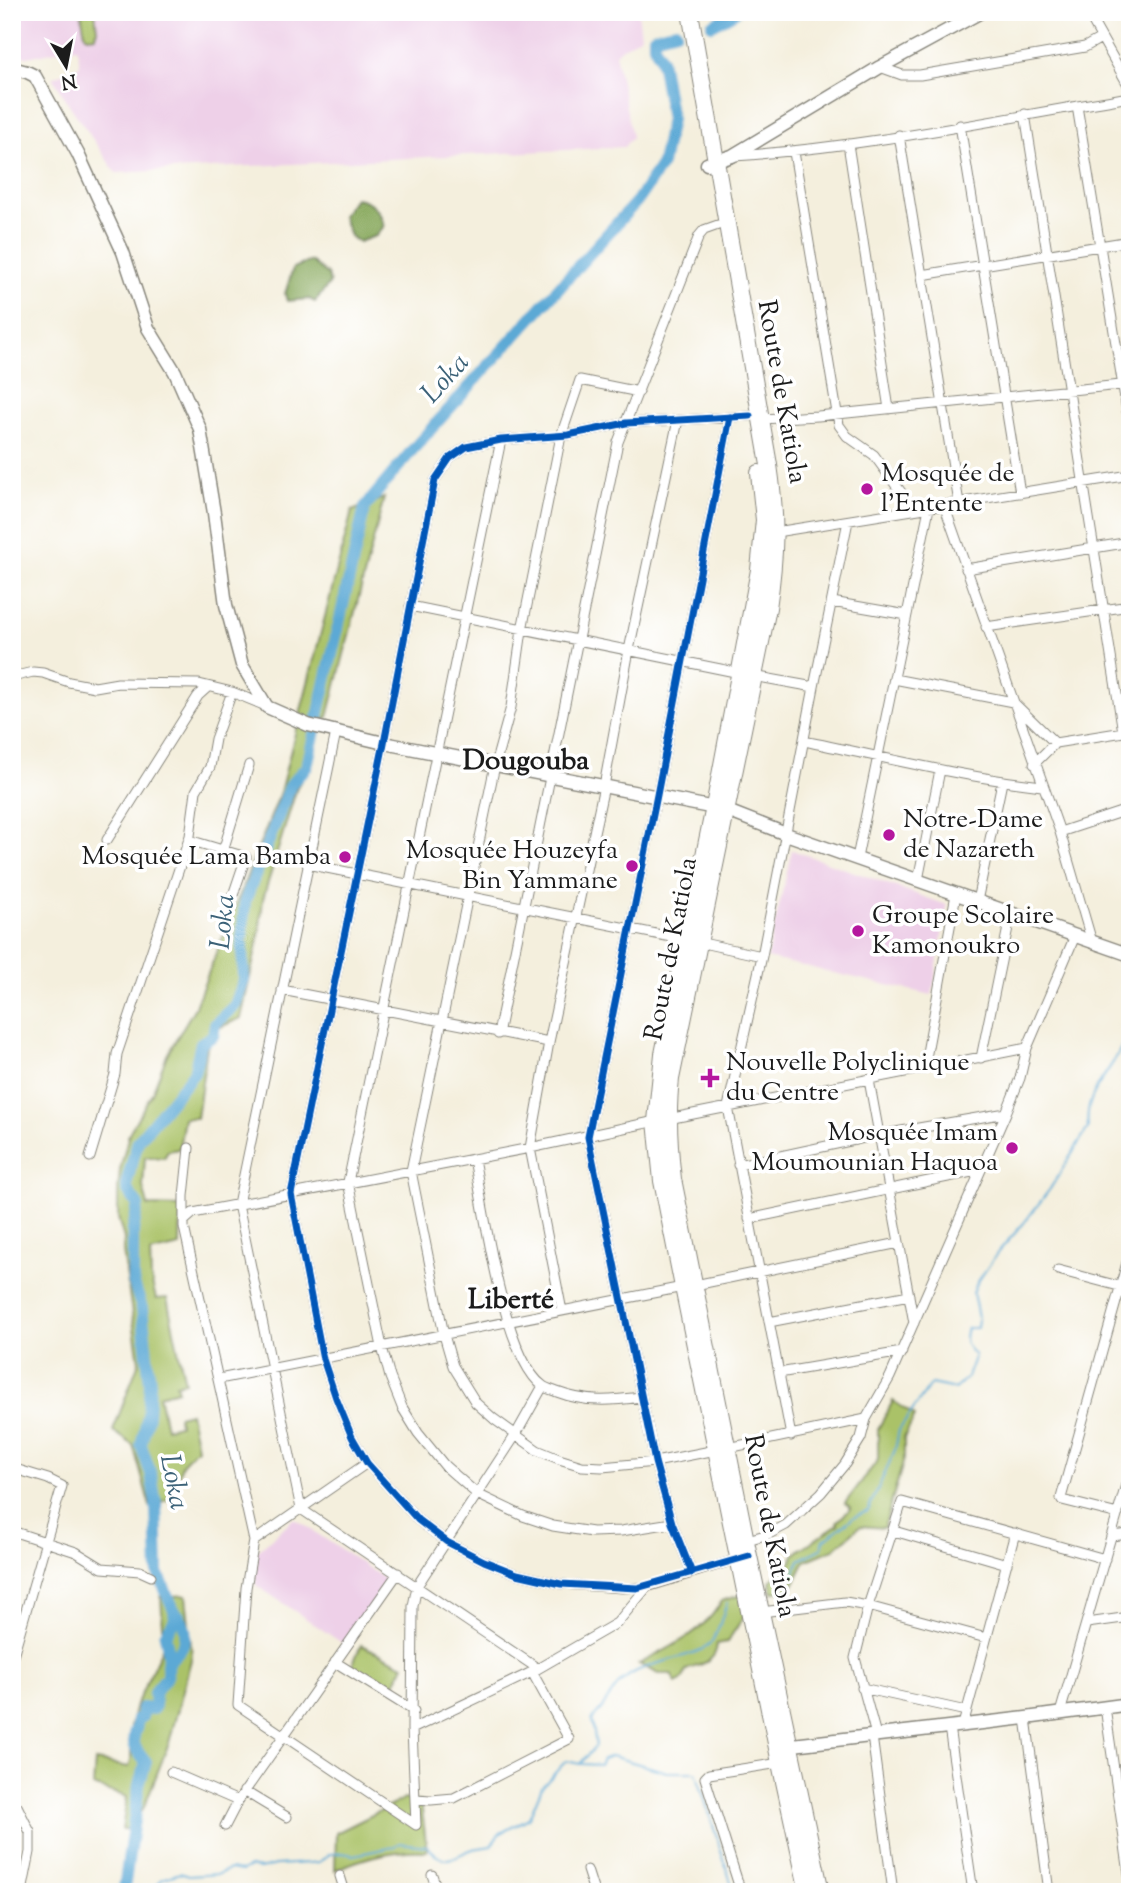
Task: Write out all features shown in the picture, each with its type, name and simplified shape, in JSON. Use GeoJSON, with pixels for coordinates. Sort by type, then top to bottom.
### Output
{"type":"FeatureCollection","features":[{"type":"Feature","properties":{"kind":"highway","name":"Route de Katiola"},"geometry":{"type":"LineString","coordinates":[[680,12],[712,163],[718,225],[755,418],[772,482],[776,533],[772,583],[747,674],[692,941],[662,1120],[689,1286],[745,1552],[808,1892]]}},
{"type":"Feature","properties":{"kind":"highway","name":"Route de Katiola"},"geometry":{"type":"LineString","coordinates":[[690,12],[712,163],[755,418],[761,485],[764,520],[747,674]]}},
{"type":"Feature","properties":{"kind":"highway","name":"Route de Katiola"},"geometry":{"type":"LineString","coordinates":[[745,1552],[761,1612],[782,1751],[821,1892]]}},
{"type":"Feature","properties":{"kind":"street"},"geometry":{"type":"LineString","coordinates":[[712,163],[732,156],[880,67],[981,12]]}},
{"type":"Feature","properties":{"kind":"street"},"geometry":{"type":"LineString","coordinates":[[1087,12],[1130,88]]}},
{"type":"Feature","properties":{"kind":"street"},"geometry":{"type":"LineString","coordinates":[[880,67],[902,75],[935,73],[1085,47],[1101,38]]}},
{"type":"Feature","properties":{"kind":"street"},"geometry":{"type":"LineString","coordinates":[[12,68],[35,76],[78,154],[123,252],[148,328],[175,372],[196,419],[204,444],[226,605],[242,666],[267,707]]}},
{"type":"Feature","properties":{"kind":"street"},"geometry":{"type":"LineString","coordinates":[[732,156],[793,152],[848,144],[1130,97]]}},
{"type":"Feature","properties":{"kind":"street"},"geometry":{"type":"LineString","coordinates":[[1077,106],[1126,385],[1130,429]]}},
{"type":"Feature","properties":{"kind":"street"},"geometry":{"type":"LineString","coordinates":[[1024,114],[1103,610],[1126,732],[1055,743],[1034,764]]}},
{"type":"Feature","properties":{"kind":"street"},"geometry":{"type":"LineString","coordinates":[[960,125],[1020,493]]}},
{"type":"Feature","properties":{"kind":"street"},"geometry":{"type":"LineString","coordinates":[[900,135],[959,503]]}},
{"type":"Feature","properties":{"kind":"street"},"geometry":{"type":"LineString","coordinates":[[848,144],[888,409]]}},
{"type":"Feature","properties":{"kind":"street"},"geometry":{"type":"LineString","coordinates":[[793,152],[835,414],[842,431],[874,455],[914,510]]}},
{"type":"Feature","properties":{"kind":"street"},"geometry":{"type":"LineString","coordinates":[[498,1034],[618,442],[699,236],[704,230],[718,225]]}},
{"type":"Feature","properties":{"kind":"street"},"geometry":{"type":"LineString","coordinates":[[922,275],[1130,241]]}},
{"type":"Feature","properties":{"kind":"street"},"geometry":{"type":"LineString","coordinates":[[639,393],[580,380],[561,436],[522,630],[513,701],[495,765],[411,1171],[444,1335],[453,1366],[462,1384],[477,1403],[515,1436],[537,1450],[582,1465],[602,1467],[655,1462],[866,1419]]}},
{"type":"Feature","properties":{"kind":"street"},"geometry":{"type":"LineString","coordinates":[[1074,936],[1027,1048],[1020,1078],[1006,1112],[902,1352],[866,1419],[861,1438],[845,1464],[821,1493],[786,1525],[745,1552],[692,1573],[646,1587],[561,1584],[517,1574],[447,1542],[418,1520],[367,1463],[348,1427],[323,1359],[291,1194],[435,480],[442,467],[459,450],[501,440],[561,436],[626,423],[835,414],[1126,385]]}},
{"type":"Feature","properties":{"kind":"street"},"geometry":{"type":"LineString","coordinates":[[692,1573],[672,1523],[655,1462],[587,1137],[730,417]]}},
{"type":"Feature","properties":{"kind":"street"},"geometry":{"type":"LineString","coordinates":[[562,1311],[530,1148],[548,1042],[604,786],[629,650],[678,420]]}},
{"type":"Feature","properties":{"kind":"street"},"geometry":{"type":"LineString","coordinates":[[501,440],[348,1182],[382,1347],[402,1407],[418,1433],[445,1466],[477,1494],[523,1516],[572,1530],[621,1531],[672,1523]]}},
{"type":"Feature","properties":{"kind":"street"},"geometry":{"type":"LineString","coordinates":[[776,533],[1130,475]]}},
{"type":"Feature","properties":{"kind":"street"},"geometry":{"type":"LineString","coordinates":[[944,505],[1060,832],[1092,942]]}},
{"type":"Feature","properties":{"kind":"street"},"geometry":{"type":"LineString","coordinates":[[857,858],[929,508]]}},
{"type":"Feature","properties":{"kind":"street"},"geometry":{"type":"LineString","coordinates":[[791,1436],[728,1107],[762,956],[848,521]]}},
{"type":"Feature","properties":{"kind":"street"},"geometry":{"type":"LineString","coordinates":[[966,569],[1130,542]]}},
{"type":"Feature","properties":{"kind":"street"},"geometry":{"type":"LineString","coordinates":[[832,601],[907,615]]}},
{"type":"Feature","properties":{"kind":"street"},"geometry":{"type":"LineString","coordinates":[[411,606],[814,687]]}},
{"type":"Feature","properties":{"kind":"street"},"geometry":{"type":"LineString","coordinates":[[986,627],[1130,606]]}},
{"type":"Feature","properties":{"kind":"street"},"geometry":{"type":"LineString","coordinates":[[12,677],[33,672],[95,687],[118,683],[200,684],[232,692],[308,725],[336,732],[436,754],[720,808],[1130,956]]}},
{"type":"Feature","properties":{"kind":"street"},"geometry":{"type":"LineString","coordinates":[[894,679],[1013,702],[1055,743]]}},
{"type":"Feature","properties":{"kind":"street"},"geometry":{"type":"LineString","coordinates":[[107,840],[198,696],[208,687]]}},
{"type":"Feature","properties":{"kind":"street"},"geometry":{"type":"LineString","coordinates":[[90,1157],[115,1074],[117,1054],[189,841],[197,791],[210,767],[215,739],[232,692]]}},
{"type":"Feature","properties":{"kind":"street"},"geometry":{"type":"LineString","coordinates":[[336,732],[238,1205],[301,1509],[417,1586],[535,1670],[570,1738],[454,1798],[415,1798]]}},
{"type":"Feature","properties":{"kind":"street"},"geometry":{"type":"LineString","coordinates":[[804,741],[1002,782],[1042,786]]}},
{"type":"Feature","properties":{"kind":"street"},"geometry":{"type":"LineString","coordinates":[[223,851],[249,765]]}},
{"type":"Feature","properties":{"kind":"street"},"geometry":{"type":"LineString","coordinates":[[918,880],[940,770]]}},
{"type":"Feature","properties":{"kind":"street"},"geometry":{"type":"LineString","coordinates":[[977,901],[1002,782]]}},
{"type":"Feature","properties":{"kind":"street"},"geometry":{"type":"LineString","coordinates":[[1060,832],[1130,809]]}},
{"type":"Feature","properties":{"kind":"street"},"geometry":{"type":"LineString","coordinates":[[189,841],[246,857],[228,913]]}},
{"type":"Feature","properties":{"kind":"street"},"geometry":{"type":"LineString","coordinates":[[307,864],[762,956]]}},
{"type":"Feature","properties":{"kind":"street"},"geometry":{"type":"LineString","coordinates":[[924,1069],[956,894]]}},
{"type":"Feature","properties":{"kind":"street"},"geometry":{"type":"LineString","coordinates":[[981,1058],[1010,913]]}},
{"type":"Feature","properties":{"kind":"street"},"geometry":{"type":"LineString","coordinates":[[282,990],[548,1042]]}},
{"type":"Feature","properties":{"kind":"street"},"geometry":{"type":"LineString","coordinates":[[185,1220],[193,1213],[1027,1048]]}},
{"type":"Feature","properties":{"kind":"street"},"geometry":{"type":"LineString","coordinates":[[869,1080],[914,1324]]}},
{"type":"Feature","properties":{"kind":"street"},"geometry":{"type":"LineString","coordinates":[[738,1165],[878,1135],[1006,1112]]}},
{"type":"Feature","properties":{"kind":"street"},"geometry":{"type":"LineString","coordinates":[[190,1148],[184,1196],[187,1242],[254,1541],[246,1588],[238,1706],[416,1825],[412,1729],[413,1606],[417,1586],[515,1436],[543,1386]]}},
{"type":"Feature","properties":{"kind":"street"},"geometry":{"type":"LineString","coordinates":[[474,1159],[507,1322],[525,1364],[543,1386],[573,1398],[605,1402],[641,1397]]}},
{"type":"Feature","properties":{"kind":"street"},"geometry":{"type":"LineString","coordinates":[[749,1219],[981,1170]]}},
{"type":"Feature","properties":{"kind":"street"},"geometry":{"type":"LineString","coordinates":[[219,1379],[899,1243]]}},
{"type":"Feature","properties":{"kind":"street"},"geometry":{"type":"LineString","coordinates":[[1118,1514],[1060,1498],[1125,1288],[1130,1252]]}},
{"type":"Feature","properties":{"kind":"street"},"geometry":{"type":"LineString","coordinates":[[1058,1270],[1125,1288]]}},
{"type":"Feature","properties":{"kind":"street"},"geometry":{"type":"LineString","coordinates":[[769,1322],[909,1295]]}},
{"type":"Feature","properties":{"kind":"street"},"geometry":{"type":"LineString","coordinates":[[779,1373],[902,1352]]}},
{"type":"Feature","properties":{"kind":"street"},"geometry":{"type":"LineString","coordinates":[[254,1541],[367,1463]]}},
{"type":"Feature","properties":{"kind":"street"},"geometry":{"type":"LineString","coordinates":[[12,1468],[62,1486],[12,1659]]}},
{"type":"Feature","properties":{"kind":"street"},"geometry":{"type":"LineString","coordinates":[[1060,1713],[1130,1471]]}},
{"type":"Feature","properties":{"kind":"street"},"geometry":{"type":"LineString","coordinates":[[893,1892],[874,1736],[855,1658],[868,1606],[903,1501],[1105,1559]]}},
{"type":"Feature","properties":{"kind":"street"},"geometry":{"type":"LineString","coordinates":[[12,1531],[76,1552],[102,1568],[140,1571],[151,1576]]}},
{"type":"Feature","properties":{"kind":"street"},"geometry":{"type":"LineString","coordinates":[[894,1531],[1007,1564]]}},
{"type":"Feature","properties":{"kind":"street"},"geometry":{"type":"LineString","coordinates":[[963,1725],[1015,1533]]}},
{"type":"Feature","properties":{"kind":"street"},"geometry":{"type":"LineString","coordinates":[[1111,1536],[1130,1534]]}},
{"type":"Feature","properties":{"kind":"street"},"geometry":{"type":"LineString","coordinates":[[225,1826],[244,1791],[398,1573]]}},
{"type":"Feature","properties":{"kind":"street"},"geometry":{"type":"LineString","coordinates":[[412,1729],[535,1670],[617,1623],[646,1587]]}},
{"type":"Feature","properties":{"kind":"street"},"geometry":{"type":"LineString","coordinates":[[761,1612],[833,1602],[868,1606],[986,1638]]}},
{"type":"Feature","properties":{"kind":"street"},"geometry":{"type":"LineString","coordinates":[[1087,1623],[1130,1617]]}},
{"type":"Feature","properties":{"kind":"street"},"geometry":{"type":"LineString","coordinates":[[335,1662],[414,1711]]}},
{"type":"Feature","properties":{"kind":"street"},"geometry":{"type":"LineString","coordinates":[[862,1688],[966,1711]]}},
{"type":"Feature","properties":{"kind":"street"},"geometry":{"type":"LineString","coordinates":[[741,1892],[705,1778],[709,1774],[782,1751],[874,1736],[1130,1704]]}},
{"type":"Feature","properties":{"kind":"street"},"geometry":{"type":"LineString","coordinates":[[1105,1707],[1130,1880]]}},
{"type":"Feature","properties":{"kind":"street"},"geometry":{"type":"LineString","coordinates":[[1026,1718],[1049,1892]]}},
{"type":"Feature","properties":{"kind":"street"},"geometry":{"type":"LineString","coordinates":[[949,1727],[973,1892]]}},
{"type":"Feature","properties":{"kind":"street"},"geometry":{"type":"LineString","coordinates":[[171,1772],[238,1801]]}},
{"type":"Feature","properties":{"kind":"street"},"geometry":{"type":"LineString","coordinates":[[244,1791],[288,1817]]}},
{"type":"Feature","properties":{"kind":"street"},"geometry":{"type":"LineString","coordinates":[[1118,1795],[1130,1793]]}},
{"type":"Feature","properties":{"kind":"street"},"geometry":{"type":"LineString","coordinates":[[12,1804],[17,1806],[30,1832],[30,1852],[23,1892]]}},
{"type":"Feature","properties":{"kind":"street"},"geometry":{"type":"LineString","coordinates":[[587,1870],[594,1892]]}},
{"type":"Feature","properties":{"kind":"street"},"geometry":{"type":"LineString","coordinates":[[432,1875],[438,1892]]}},
{"type":"Feature","properties":{"kind":"street"},"geometry":{"type":"LineString","coordinates":[[340,1876],[345,1892]]}},
{"type":"Feature","properties":{"kind":"shaded area"},"geometry":{"type":"Polygon","coordinates":[[[12,12],[638,12],[641,36],[615,53],[632,137],[624,147],[116,173],[53,78],[80,65],[77,47],[27,57],[12,53],[12,12]]]}},
{"type":"Feature","properties":{"kind":"shaded area","name":"Groupe Scolaire Kamonoukro"},"geometry":{"type":"Polygon","coordinates":[[[792,850],[947,905],[932,995],[767,958],[792,850]]]}},
{"type":"Feature","properties":{"kind":"shaded area"},"geometry":{"type":"Polygon","coordinates":[[[294,1518],[389,1582],[345,1645],[256,1585],[254,1554],[294,1518]]]}},
{"type":"Feature","properties":{"kind":"green space"},"geometry":{"type":"Polygon","coordinates":[[[81,12],[95,12],[95,36],[85,35],[81,12]]]}},
{"type":"Feature","properties":{"kind":"green space"},"geometry":{"type":"Polygon","coordinates":[[[355,198],[374,207],[384,226],[376,236],[359,242],[350,236],[342,216],[355,198]]]}},
{"type":"Feature","properties":{"kind":"green space"},"geometry":{"type":"Polygon","coordinates":[[[311,261],[328,275],[330,283],[315,302],[309,299],[287,301],[285,294],[293,268],[311,261]]]}},
{"type":"Feature","properties":{"kind":"green space"},"geometry":{"type":"Polygon","coordinates":[[[384,498],[328,717],[318,722],[308,768],[297,787],[263,899],[259,936],[241,1018],[218,1028],[207,1047],[197,1118],[184,1118],[179,1149],[168,1151],[164,1158],[145,1157],[143,1187],[148,1206],[181,1207],[180,1246],[150,1253],[151,1278],[156,1299],[167,1298],[185,1382],[176,1384],[178,1390],[159,1395],[166,1428],[179,1425],[178,1416],[190,1413],[197,1448],[182,1464],[172,1498],[150,1506],[133,1445],[113,1431],[139,1362],[123,1251],[124,1239],[118,1218],[120,1170],[129,1133],[153,1091],[167,1055],[194,1009],[279,796],[352,511],[384,498]]]}},
{"type":"Feature","properties":{"kind":"green space"},"geometry":{"type":"Polygon","coordinates":[[[893,1401],[915,1416],[904,1438],[904,1459],[884,1528],[860,1526],[834,1549],[805,1561],[792,1587],[772,1593],[770,1581],[789,1567],[794,1555],[838,1524],[851,1508],[845,1503],[878,1460],[878,1429],[893,1401]]]}},
{"type":"Feature","properties":{"kind":"green space"},"geometry":{"type":"Polygon","coordinates":[[[186,1595],[192,1656],[169,1743],[133,1829],[122,1829],[127,1797],[93,1786],[95,1761],[129,1767],[131,1725],[136,1705],[164,1644],[161,1597],[186,1595]]]}},
{"type":"Feature","properties":{"kind":"green space"},"geometry":{"type":"Polygon","coordinates":[[[741,1595],[745,1615],[727,1642],[717,1644],[714,1655],[707,1662],[686,1670],[683,1679],[676,1683],[671,1674],[659,1674],[639,1664],[696,1630],[721,1601],[741,1595]]]}},
{"type":"Feature","properties":{"kind":"green space"},"geometry":{"type":"Polygon","coordinates":[[[361,1645],[404,1665],[393,1688],[351,1668],[361,1645]]]}},
{"type":"Feature","properties":{"kind":"green space"},"geometry":{"type":"Polygon","coordinates":[[[404,1799],[421,1802],[427,1851],[380,1855],[335,1870],[336,1833],[404,1799]]]}},
{"type":"Feature","properties":{"kind":"waterway","name":"Loka"},"geometry":{"type":"LineString","coordinates":[[712,25],[735,12]]}},
{"type":"Feature","properties":{"kind":"waterway","name":"Loka"},"geometry":{"type":"LineString","coordinates":[[126,1892],[124,1889],[139,1785],[146,1762],[135,1747],[134,1736],[137,1720],[142,1717],[142,1708],[153,1709],[154,1693],[167,1676],[168,1649],[165,1635],[175,1619],[174,1610],[158,1573],[156,1503],[151,1474],[141,1445],[148,1415],[150,1383],[142,1308],[133,1281],[133,1230],[138,1205],[127,1190],[138,1141],[194,1073],[201,1043],[213,1036],[215,1024],[235,1005],[244,980],[242,939],[245,901],[291,784],[307,766],[365,507],[414,448],[637,201],[662,164],[671,119],[661,59],[654,45],[654,37],[676,31]]}},
{"type":"Feature","properties":{"kind":"waterway"},"geometry":{"type":"LineString","coordinates":[[782,1582],[792,1577],[799,1560],[822,1548],[824,1540],[854,1517],[868,1511],[895,1450],[899,1430],[931,1384],[955,1389],[967,1377],[975,1355],[967,1346],[965,1336],[967,1328],[977,1328],[978,1318],[973,1293],[977,1283],[998,1252],[1050,1189],[1088,1128],[1088,1115],[1094,1092],[1119,1052],[1130,1013]]}},
{"type":"Feature","properties":{"kind":"waterway"},"geometry":{"type":"LineString","coordinates":[[153,1892],[161,1879],[180,1873],[188,1876],[218,1874],[230,1869],[242,1871],[250,1867],[260,1869],[319,1862],[330,1854],[354,1855],[393,1847],[399,1843],[427,1846],[445,1859],[491,1846],[499,1834],[529,1818],[542,1787],[566,1761],[580,1764],[596,1745],[592,1720],[621,1682],[643,1668],[705,1648],[716,1634],[727,1603]]}},
{"type":"Feature","properties":{"kind":"waterway"},"geometry":{"type":"LineString","coordinates":[[167,1665],[182,1647],[185,1635],[184,1624],[174,1610]]}},
{"type":"Feature","properties":{"kind":"waterway"},"geometry":{"type":"LineString","coordinates":[[581,1764],[600,1765],[603,1759],[611,1756],[667,1772],[696,1772],[734,1892]]}},
{"type":"Feature","properties":{"kind":"cycle path"},"geometry":{"type":"LineString","coordinates":[[749,1556],[637,1588],[561,1584],[517,1574],[484,1561],[447,1542],[418,1520],[367,1463],[352,1437],[336,1398],[323,1359],[291,1194],[435,480],[450,458],[466,447],[501,440],[568,435],[626,423],[750,416]]}},
{"type":"Feature","properties":{"kind":"cycle path"},"geometry":{"type":"LineString","coordinates":[[692,1573],[672,1523],[655,1462],[588,1137],[730,417]]}},
{"type":"Feature","properties":{"kind":"place","name":"Mosquée de l'Entente"},"geometry":{"type":"Point","coordinates":[867,489]}},
{"type":"Feature","properties":{"kind":"place","name":"Notre-Dame de Nazareth"},"geometry":{"type":"Point","coordinates":[889,835]}},
{"type":"Feature","properties":{"kind":"place","name":"Mosquée Lama Bamba"},"geometry":{"type":"Point","coordinates":[345,857]}},
{"type":"Feature","properties":{"kind":"place","name":"Mosquée Houzeyfa Bin Yammane"},"geometry":{"type":"Point","coordinates":[632,866]}},
{"type":"Feature","properties":{"kind":"place","name":"Groupe Scolaire Kamonoukro"},"geometry":{"type":"Point","coordinates":[858,931]}},
{"type":"Feature","properties":{"kind":"place","name":"Nouvelle Polyclinique du Centre"},"geometry":{"type":"Point","coordinates":[710,1078]}},
{"type":"Feature","properties":{"kind":"place","name":"Mosquée Imam Moumounian Haquoa"},"geometry":{"type":"Point","coordinates":[1012,1148]}},
{"type":"Feature","properties":{"kind":"district","name":"Dougouba"},"geometry":{"type":"Point","coordinates":[526,762]}},
{"type":"Feature","properties":{"kind":"district","name":"Liberté"},"geometry":{"type":"Point","coordinates":[511,1301]}}]}
